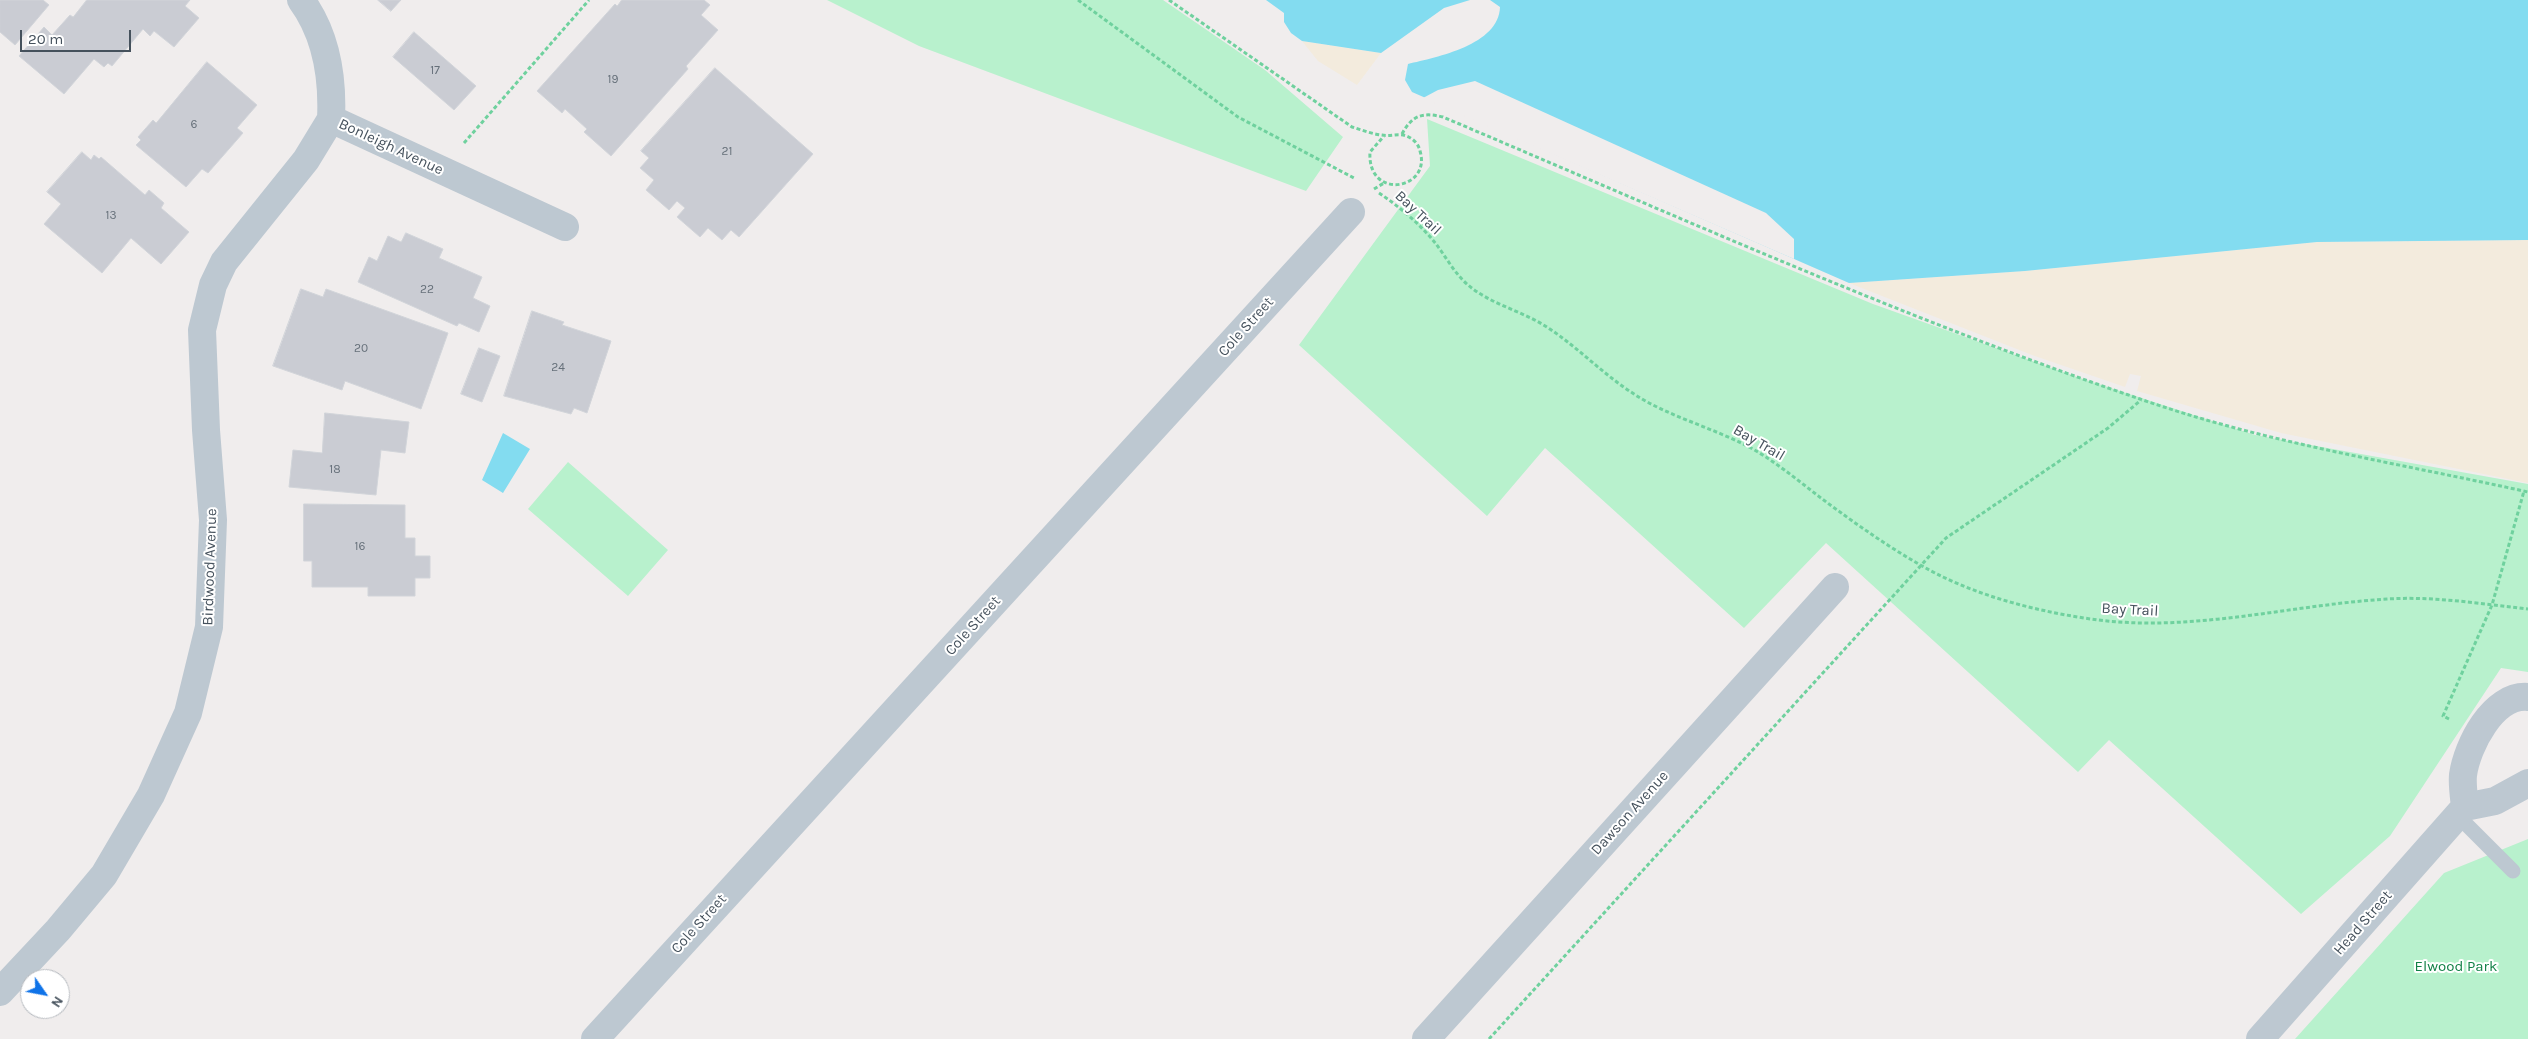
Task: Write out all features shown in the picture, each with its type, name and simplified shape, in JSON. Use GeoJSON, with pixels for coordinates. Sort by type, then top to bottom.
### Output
{"type":"FeatureCollection","features":[{"type":"Feature","properties":{"kind":"street","name":"Bonleigh Avenue"},"geometry":{"type":"LineString","coordinates":[[301,0],[312,15],[326,52],[332,93],[331,119],[565,227]]}},
{"type":"Feature","properties":{"kind":"street","name":"Birdwood Avenue"},"geometry":{"type":"LineString","coordinates":[[0,992],[58,930],[104,875],[152,795],[188,713],[209,627],[214,520],[206,430],[202,330],[213,285],[224,262],[284,189],[331,119]]}},
{"type":"Feature","properties":{"kind":"street","name":"Cole Street"},"geometry":{"type":"LineString","coordinates":[[595,1039],[1351,212]]}},
{"type":"Feature","properties":{"kind":"street","name":"Dawson Avenue"},"geometry":{"type":"LineString","coordinates":[[1426,1039],[1835,587]]}},
{"type":"Feature","properties":{"kind":"street"},"geometry":{"type":"LineString","coordinates":[[2528,697],[2519,696],[2496,709],[2476,733],[2463,775],[2461,811],[2494,801],[2528,783]]}},
{"type":"Feature","properties":{"kind":"street","name":"Head Street"},"geometry":{"type":"LineString","coordinates":[[2260,1039],[2461,811]]}},
{"type":"Feature","properties":{"kind":"lane"},"geometry":{"type":"LineString","coordinates":[[2461,811],[2513,871]]}},
{"type":"Feature","properties":{"kind":"path"},"geometry":{"type":"LineString","coordinates":[[441,170],[589,0]]}},
{"type":"Feature","properties":{"kind":"path"},"geometry":{"type":"LineString","coordinates":[[1078,0],[1238,117],[1359,181]]}},
{"type":"Feature","properties":{"kind":"path"},"geometry":{"type":"LineString","coordinates":[[1169,0],[1352,127],[1384,136],[1402,134],[1412,139],[1418,146],[1422,158],[1417,175],[1407,183],[1398,185],[1384,183],[1376,177],[1370,161],[1370,152],[1375,144],[1384,136]]}},
{"type":"Feature","properties":{"kind":"path"},"geometry":{"type":"LineString","coordinates":[[1402,134],[1410,120],[1418,116],[1430,114],[1443,117],[1866,297],[2141,400],[2276,440],[2526,492],[2492,605],[2443,716],[2476,733]]}},
{"type":"Feature","properties":{"kind":"path","name":"Bay Trail"},"geometry":{"type":"LineString","coordinates":[[1366,185],[1392,202],[1425,232],[1463,281],[1480,294],[1538,321],[1567,340],[1622,386],[1643,400],[1712,428],[1762,455],[1841,513],[1921,564],[1940,575],[1981,593],[2030,607],[2090,619],[2127,622],[2203,621],[2390,598],[2445,600],[2528,609]]}},
{"type":"Feature","properties":{"kind":"path"},"geometry":{"type":"LineString","coordinates":[[1489,1039],[1946,538],[2108,428],[2141,400]]}},
{"type":"Feature","properties":{"kind":"green space"},"geometry":{"type":"Polygon","coordinates":[[[827,0],[1163,0],[1265,70],[1343,137],[1306,191],[919,46],[827,0]]]}},
{"type":"Feature","properties":{"kind":"green space"},"geometry":{"type":"Polygon","coordinates":[[[1427,119],[1873,304],[2077,377],[2255,435],[2528,484],[2528,672],[2501,668],[2390,836],[2301,914],[2109,740],[2078,772],[1826,543],[1744,628],[1545,448],[1487,516],[1299,345],[1430,166],[1427,119]]]}},
{"type":"Feature","properties":{"kind":"green space"},"geometry":{"type":"Polygon","coordinates":[[[568,462],[668,550],[628,596],[528,509],[568,462]]]}},
{"type":"Feature","properties":{"kind":"green space","name":"Elwood Park"},"geometry":{"type":"Polygon","coordinates":[[[2528,839],[2528,1039],[2295,1039],[2444,873],[2528,839]]]}},
{"type":"Feature","properties":{"kind":"sand"},"geometry":{"type":"Polygon","coordinates":[[[1302,41],[1381,53],[1357,85],[1318,61],[1302,41]]]}},
{"type":"Feature","properties":{"kind":"sand"},"geometry":{"type":"Polygon","coordinates":[[[2528,240],[2528,483],[2281,433],[2137,391],[2141,376],[2130,374],[2125,387],[2032,355],[1849,283],[2025,271],[2317,242],[2528,240]]]}},
{"type":"Feature","properties":{"kind":"water"},"geometry":{"type":"Polygon","coordinates":[[[1266,0],[1470,0],[1444,8],[1381,53],[1302,41],[1291,33],[1284,22],[1284,13],[1266,0]]]}},
{"type":"Feature","properties":{"kind":"water"},"geometry":{"type":"Polygon","coordinates":[[[1490,0],[2528,0],[2528,240],[2317,242],[2025,271],[1849,283],[1412,92],[1405,80],[1408,64],[1450,53],[1478,40],[1489,31],[1497,20],[1500,7],[1490,0]]]}},
{"type":"Feature","properties":{"kind":"water"},"geometry":{"type":"Polygon","coordinates":[[[503,433],[530,449],[503,493],[482,480],[503,433]]]}},
{"type":"Feature","properties":{"kind":"pier"},"geometry":{"type":"Polygon","coordinates":[[[1475,81],[1766,213],[1794,239],[1794,259],[1423,98],[1438,90],[1475,81]]]}},
{"type":"Feature","properties":{"kind":"building"},"geometry":{"type":"Polygon","coordinates":[[[0,0],[43,0],[49,5],[15,45],[0,32],[0,0]]]}},
{"type":"Feature","properties":{"kind":"building"},"geometry":{"type":"Polygon","coordinates":[[[87,0],[190,0],[185,6],[199,18],[174,47],[154,31],[150,36],[143,29],[112,66],[108,63],[104,67],[94,59],[64,94],[19,56],[44,27],[52,35],[70,15],[73,17],[87,0]]]}},
{"type":"Feature","properties":{"kind":"building"},"geometry":{"type":"Polygon","coordinates":[[[378,0],[401,0],[391,11],[378,0]]]}},
{"type":"Feature","properties":{"kind":"building"},"geometry":{"type":"Polygon","coordinates":[[[622,0],[704,0],[710,5],[701,15],[718,30],[686,66],[688,69],[611,156],[584,132],[587,129],[565,109],[562,113],[537,91],[615,4],[617,6],[622,0]]]}},
{"type":"Feature","properties":{"kind":"building"},"geometry":{"type":"Polygon","coordinates":[[[414,32],[476,86],[454,110],[393,57],[414,32]]]}},
{"type":"Feature","properties":{"kind":"building"},"geometry":{"type":"Polygon","coordinates":[[[207,62],[257,105],[237,128],[243,133],[208,173],[202,169],[186,187],[136,145],[141,140],[138,137],[153,120],[156,123],[207,62]]]}},
{"type":"Feature","properties":{"kind":"building"},"geometry":{"type":"Polygon","coordinates":[[[715,68],[813,154],[739,237],[731,230],[722,240],[708,228],[700,237],[677,217],[685,208],[677,201],[669,210],[646,190],[654,180],[640,168],[649,158],[641,151],[715,68]]]}},
{"type":"Feature","properties":{"kind":"building"},"geometry":{"type":"Polygon","coordinates":[[[82,152],[91,160],[94,155],[99,159],[101,157],[145,195],[149,190],[164,203],[161,208],[189,232],[161,264],[131,238],[102,273],[44,224],[61,204],[47,192],[82,152]]]}},
{"type":"Feature","properties":{"kind":"building"},"geometry":{"type":"Polygon","coordinates":[[[406,233],[443,249],[439,258],[482,277],[473,298],[490,306],[479,332],[459,323],[457,326],[358,282],[369,257],[377,261],[388,236],[401,242],[406,233]]]}},
{"type":"Feature","properties":{"kind":"building"},"geometry":{"type":"Polygon","coordinates":[[[301,289],[323,297],[326,289],[448,333],[421,409],[345,381],[342,390],[273,366],[301,289]]]}},
{"type":"Feature","properties":{"kind":"building"},"geometry":{"type":"Polygon","coordinates":[[[532,311],[564,322],[562,325],[611,341],[587,413],[574,408],[571,414],[504,396],[532,311]]]}},
{"type":"Feature","properties":{"kind":"building"},"geometry":{"type":"Polygon","coordinates":[[[479,348],[500,356],[482,402],[461,394],[479,348]]]}},
{"type":"Feature","properties":{"kind":"building"},"geometry":{"type":"Polygon","coordinates":[[[325,413],[409,422],[405,453],[381,450],[376,495],[289,487],[293,450],[322,453],[325,413]]]}},
{"type":"Feature","properties":{"kind":"building"},"geometry":{"type":"Polygon","coordinates":[[[304,504],[405,505],[405,538],[415,538],[415,556],[430,556],[430,578],[415,578],[415,596],[368,596],[368,587],[312,587],[312,561],[304,561],[304,504]]]}}]}
